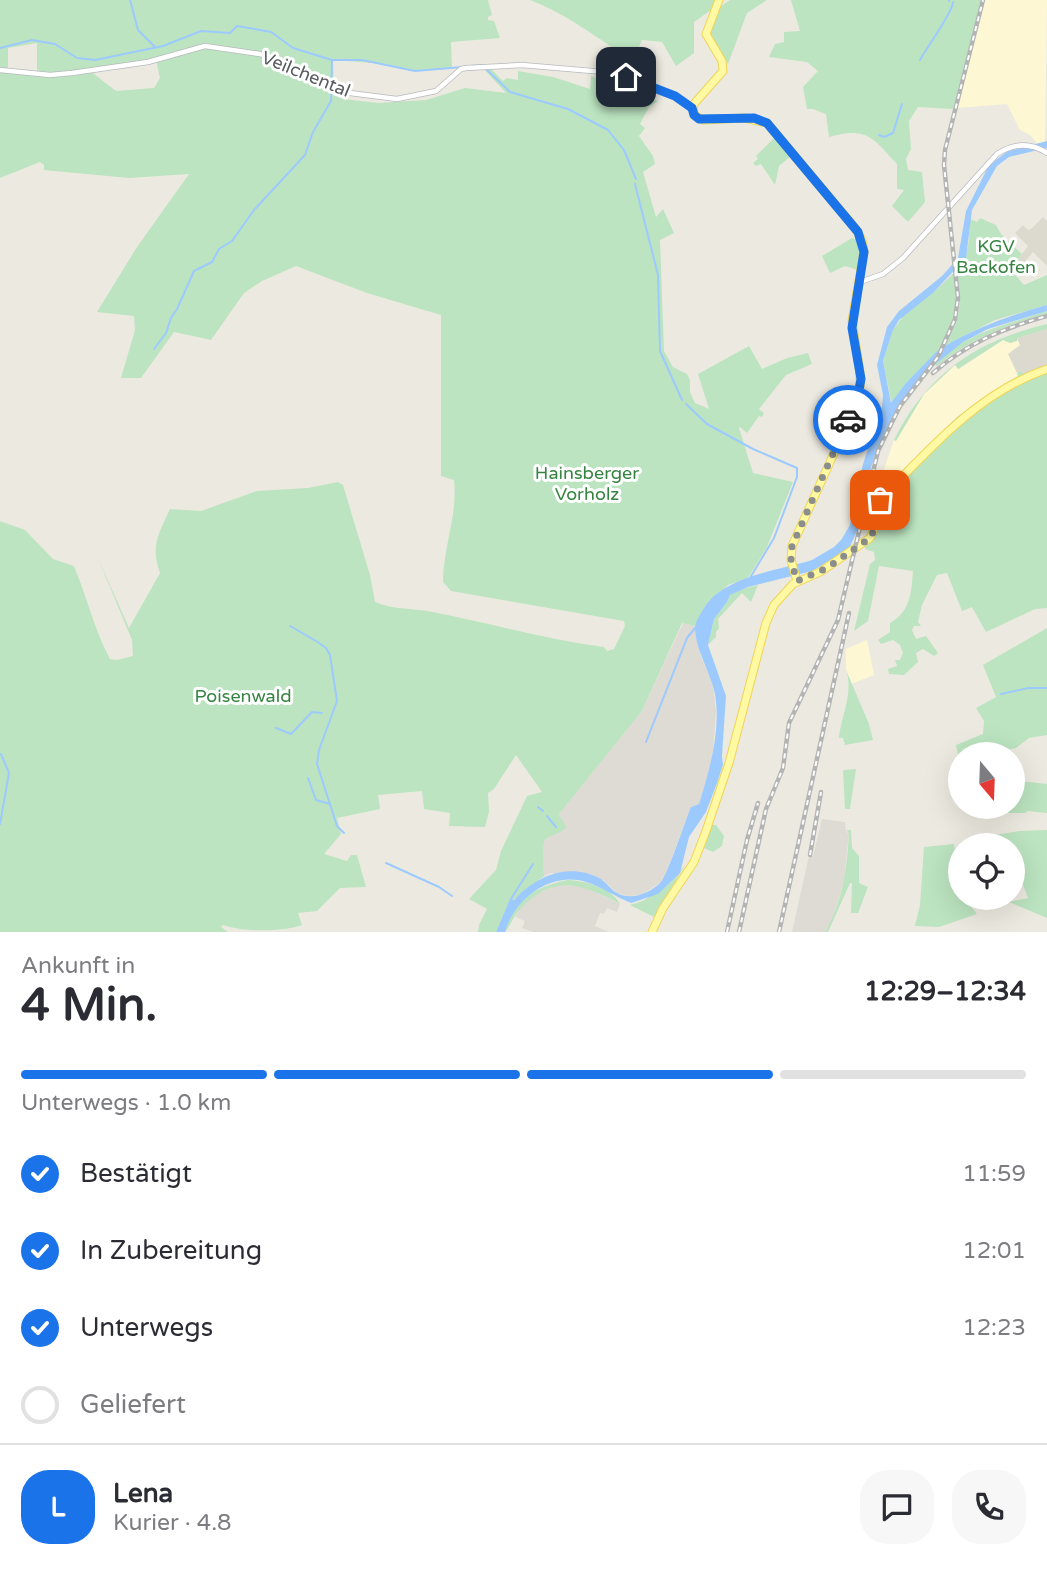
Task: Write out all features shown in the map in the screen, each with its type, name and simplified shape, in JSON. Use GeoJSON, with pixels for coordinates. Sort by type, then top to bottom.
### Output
{"type":"FeatureCollection","features":[{"type":"Feature","properties":{"kind":"main road"},"geometry":{"type":"LineString","coordinates":[[719,0],[706,34],[722,61],[723,71],[701,93],[692,108],[694,115],[703,120],[754,118],[769,124],[858,232],[864,252],[852,328],[861,375],[859,391],[819,489],[793,542],[790,553],[796,578]]}},
{"type":"Feature","properties":{"kind":"main road"},"geometry":{"type":"LineString","coordinates":[[652,932],[663,908],[686,876],[698,853],[727,772],[772,609],[796,578],[827,568],[870,538],[877,508],[884,496],[956,423],[1006,388],[1047,369]]}},
{"type":"Feature","properties":{"kind":"street","name":"Veilchental"},"geometry":{"type":"LineString","coordinates":[[0,70],[50,75],[72,73],[148,62],[205,46],[260,54],[317,76],[334,89],[356,95],[408,98],[436,90],[461,69],[535,66],[604,72],[675,96],[692,108]]}},
{"type":"Feature","properties":{"kind":"street"},"geometry":{"type":"LineString","coordinates":[[859,283],[890,270],[903,258],[997,154],[1013,147],[1033,145],[1045,151]]}},
{"type":"Feature","properties":{"kind":"shaded area"},"geometry":{"type":"Polygon","coordinates":[[[985,0],[1047,0],[1045,142],[1038,144],[1030,135],[1020,130],[1007,104],[957,108],[985,0]]]}},
{"type":"Feature","properties":{"kind":"shaded area"},"geometry":{"type":"Polygon","coordinates":[[[1043,217],[1047,221],[1047,266],[1033,252],[1018,270],[1013,266],[1028,246],[1015,233],[1023,225],[1028,230],[1031,229],[1043,217]]]}},
{"type":"Feature","properties":{"kind":"shaded area"},"geometry":{"type":"Polygon","coordinates":[[[1047,329],[1047,366],[1022,374],[1021,371],[1017,373],[1008,354],[1020,345],[1017,338],[1047,329]]]}},
{"type":"Feature","properties":{"kind":"shaded area"},"geometry":{"type":"Polygon","coordinates":[[[1017,338],[1020,345],[1019,376],[957,417],[882,491],[877,490],[894,440],[924,394],[955,365],[959,369],[1003,340],[1017,338]]]}},
{"type":"Feature","properties":{"kind":"shaded area"},"geometry":{"type":"Polygon","coordinates":[[[683,623],[695,626],[701,657],[711,679],[716,711],[713,752],[699,804],[691,807],[663,881],[641,895],[628,896],[617,893],[603,880],[551,873],[544,876],[542,844],[563,822],[559,814],[642,711],[683,623]]]}},
{"type":"Feature","properties":{"kind":"shaded area"},"geometry":{"type":"Polygon","coordinates":[[[867,640],[874,675],[851,684],[846,670],[846,649],[867,640]]]}},
{"type":"Feature","properties":{"kind":"shaded area"},"geometry":{"type":"Polygon","coordinates":[[[822,819],[845,822],[846,832],[849,833],[844,881],[832,921],[825,932],[792,932],[809,856],[813,856],[822,819]]]}},
{"type":"Feature","properties":{"kind":"shaded area"},"geometry":{"type":"Polygon","coordinates":[[[557,885],[585,887],[620,904],[617,912],[607,908],[604,914],[600,913],[595,926],[609,932],[533,932],[522,928],[525,921],[515,917],[520,908],[535,895],[557,885]]]}},
{"type":"Feature","properties":{"kind":"green space"},"geometry":{"type":"Polygon","coordinates":[[[0,0],[488,0],[492,15],[488,20],[494,21],[500,38],[451,42],[452,68],[415,71],[386,64],[333,60],[334,89],[343,99],[378,103],[426,100],[465,88],[506,93],[484,69],[491,69],[503,81],[507,78],[518,80],[518,71],[553,77],[590,89],[591,76],[658,101],[649,107],[640,124],[645,128],[639,136],[653,156],[655,164],[643,172],[656,217],[663,209],[674,233],[660,240],[664,351],[673,367],[687,374],[695,403],[709,409],[698,374],[749,346],[762,369],[787,358],[808,353],[812,364],[786,375],[759,409],[764,413],[762,417],[759,416],[747,433],[739,428],[753,473],[793,482],[767,547],[748,578],[728,585],[704,607],[695,626],[682,623],[642,711],[559,814],[566,827],[544,842],[544,876],[508,904],[496,932],[478,932],[487,909],[469,899],[496,870],[501,851],[527,796],[542,792],[516,755],[494,789],[488,793],[489,812],[485,827],[449,826],[450,813],[424,809],[422,791],[378,795],[380,809],[337,818],[341,834],[324,854],[347,861],[351,855],[357,855],[366,887],[340,888],[317,911],[298,913],[302,925],[262,930],[223,925],[221,927],[228,932],[0,932],[0,521],[25,530],[53,559],[74,566],[110,659],[133,656],[132,640],[97,556],[129,628],[160,573],[156,547],[170,509],[201,511],[257,491],[308,488],[338,482],[343,485],[370,575],[375,602],[604,647],[607,651],[614,649],[625,626],[624,621],[451,591],[443,582],[455,493],[454,480],[441,476],[441,315],[367,293],[296,266],[262,281],[244,293],[211,340],[174,332],[141,378],[121,378],[135,330],[134,316],[97,312],[137,247],[189,174],[129,178],[44,170],[44,165],[40,162],[0,178],[0,0]],[[37,43],[8,48],[8,71],[37,74],[37,43]],[[156,60],[90,71],[116,91],[154,88],[160,78],[156,60]]]}},
{"type":"Feature","properties":{"kind":"green space"},"geometry":{"type":"Polygon","coordinates":[[[530,0],[715,0],[711,10],[694,22],[694,53],[676,66],[662,42],[642,40],[633,61],[570,20],[530,0]]]}},
{"type":"Feature","properties":{"kind":"green space"},"geometry":{"type":"Polygon","coordinates":[[[730,0],[767,0],[747,13],[728,64],[710,32],[721,6],[730,0]]]}},
{"type":"Feature","properties":{"kind":"green space"},"geometry":{"type":"Polygon","coordinates":[[[791,0],[982,0],[953,109],[918,107],[909,121],[911,149],[906,159],[908,170],[922,172],[925,202],[908,222],[892,206],[904,190],[897,189],[897,164],[875,141],[861,134],[829,137],[826,114],[807,109],[803,87],[818,71],[807,62],[769,57],[775,44],[784,42],[784,32],[800,31],[791,0]]]}},
{"type":"Feature","properties":{"kind":"green space"},"geometry":{"type":"Polygon","coordinates":[[[774,138],[778,138],[792,155],[779,166],[775,185],[761,164],[756,166],[753,163],[758,159],[756,156],[774,138]]]}},
{"type":"Feature","properties":{"kind":"green space","name":"KGV Backofen"},"geometry":{"type":"Polygon","coordinates":[[[980,218],[996,225],[1001,234],[1022,254],[1010,269],[1024,285],[1047,275],[1047,305],[995,320],[945,346],[958,314],[960,303],[957,270],[967,252],[970,219],[977,222],[980,218]]]}},
{"type":"Feature","properties":{"kind":"green space"},"geometry":{"type":"Polygon","coordinates":[[[852,238],[859,240],[861,249],[858,270],[845,266],[830,273],[822,256],[852,238]]]}},
{"type":"Feature","properties":{"kind":"green space"},"geometry":{"type":"Polygon","coordinates":[[[955,272],[957,307],[941,349],[906,383],[892,405],[883,361],[893,330],[906,312],[934,292],[955,272]]]}},
{"type":"Feature","properties":{"kind":"green space"},"geometry":{"type":"Polygon","coordinates":[[[1047,311],[1047,314],[989,334],[935,365],[973,337],[1047,311]]]}},
{"type":"Feature","properties":{"kind":"green space"},"geometry":{"type":"Polygon","coordinates":[[[1047,324],[1047,329],[1017,338],[1017,341],[1010,343],[1003,340],[958,369],[955,365],[925,393],[956,364],[976,351],[1021,331],[1047,324]]]}},
{"type":"Feature","properties":{"kind":"green space"},"geometry":{"type":"Polygon","coordinates":[[[1047,366],[1047,608],[1035,609],[986,632],[972,607],[962,611],[947,573],[937,575],[922,605],[918,622],[921,626],[914,626],[912,630],[916,639],[926,636],[938,653],[934,656],[923,649],[916,653],[918,662],[904,675],[889,674],[888,669],[897,666],[895,660],[900,660],[903,653],[900,645],[893,640],[881,644],[878,640],[890,632],[890,623],[906,607],[913,571],[879,566],[868,621],[854,631],[870,564],[875,560],[874,552],[865,549],[877,490],[882,491],[957,417],[1018,376],[1017,373],[1021,371],[1023,374],[1047,366]]]}},
{"type":"Feature","properties":{"kind":"green space"},"geometry":{"type":"Polygon","coordinates":[[[924,394],[896,441],[894,440],[907,417],[924,394]]]}},
{"type":"Feature","properties":{"kind":"green space"},"geometry":{"type":"Polygon","coordinates":[[[758,585],[751,602],[742,593],[718,619],[716,637],[708,645],[714,619],[730,595],[758,585]]]}},
{"type":"Feature","properties":{"kind":"green space"},"geometry":{"type":"Polygon","coordinates":[[[1047,628],[1047,735],[1029,738],[1024,742],[963,742],[983,734],[984,721],[976,708],[996,697],[983,665],[1047,628]]]}},
{"type":"Feature","properties":{"kind":"green space"},"geometry":{"type":"Polygon","coordinates":[[[846,670],[873,740],[845,745],[843,738],[839,738],[849,687],[846,670]]]}},
{"type":"Feature","properties":{"kind":"green space"},"geometry":{"type":"Polygon","coordinates":[[[856,769],[850,809],[845,809],[843,770],[856,769]]]}},
{"type":"Feature","properties":{"kind":"green space"},"geometry":{"type":"Polygon","coordinates":[[[1026,782],[1047,784],[1047,813],[1026,813],[1026,782]]]}},
{"type":"Feature","properties":{"kind":"green space"},"geometry":{"type":"Polygon","coordinates":[[[712,825],[716,825],[724,836],[722,846],[713,852],[704,848],[712,825]]]}},
{"type":"Feature","properties":{"kind":"green space"},"geometry":{"type":"Polygon","coordinates":[[[846,830],[851,830],[852,848],[859,856],[859,883],[868,887],[858,913],[851,913],[850,883],[828,932],[825,932],[836,909],[843,884],[849,833],[846,830]]]}},
{"type":"Feature","properties":{"kind":"green space"},"geometry":{"type":"Polygon","coordinates":[[[1047,830],[1047,918],[1025,909],[1025,899],[1028,898],[1025,890],[1025,833],[1007,833],[1047,830]]]}},
{"type":"Feature","properties":{"kind":"green space"},"geometry":{"type":"Polygon","coordinates":[[[948,845],[948,910],[974,910],[977,914],[939,927],[915,926],[920,905],[924,847],[948,845]]]}},
{"type":"Feature","properties":{"kind":"green space"},"geometry":{"type":"Polygon","coordinates":[[[685,865],[654,917],[630,905],[643,901],[670,883],[685,865]]]}},
{"type":"Feature","properties":{"kind":"green space"},"geometry":{"type":"Polygon","coordinates":[[[568,880],[604,889],[620,904],[580,887],[556,886],[532,898],[518,912],[505,932],[514,911],[528,896],[546,886],[568,880]]]}},
{"type":"Feature","properties":{"kind":"water"},"geometry":{"type":"Polygon","coordinates":[[[1047,141],[1047,148],[1009,157],[997,166],[972,210],[966,258],[934,292],[899,320],[893,330],[883,361],[891,403],[906,383],[942,346],[982,327],[1021,313],[1047,305],[1047,311],[988,329],[963,342],[922,375],[886,430],[871,467],[860,524],[849,549],[812,571],[748,587],[730,595],[714,619],[708,645],[726,696],[723,765],[706,812],[689,837],[680,873],[658,894],[631,903],[586,882],[573,880],[547,884],[525,899],[505,932],[496,932],[510,899],[514,900],[533,884],[554,874],[589,874],[601,879],[617,893],[629,896],[652,889],[664,878],[691,807],[699,804],[717,721],[715,694],[696,637],[695,626],[698,619],[709,601],[735,583],[812,560],[841,540],[850,525],[863,464],[882,407],[883,395],[877,365],[887,327],[899,311],[942,276],[958,258],[966,211],[989,165],[1008,151],[1047,141]]]}},
{"type":"Feature","properties":{"kind":"waterway"},"geometry":{"type":"LineString","coordinates":[[130,0],[138,30],[155,47]]}},
{"type":"Feature","properties":{"kind":"waterway"},"geometry":{"type":"LineString","coordinates":[[920,60],[953,2]]}},
{"type":"Feature","properties":{"kind":"waterway"},"geometry":{"type":"LineString","coordinates":[[0,48],[32,40],[55,44],[77,58],[95,60],[163,46],[201,31],[230,33],[237,26],[271,32],[293,48],[332,60],[362,60],[415,71],[462,67]]}},
{"type":"Feature","properties":{"kind":"waterway"},"geometry":{"type":"LineString","coordinates":[[154,349],[166,333],[194,271],[212,262],[219,249],[232,241],[254,210],[305,155],[313,132],[331,101],[332,61]]}},
{"type":"Feature","properties":{"kind":"waterway"},"geometry":{"type":"LineString","coordinates":[[471,66],[482,65]]}},
{"type":"Feature","properties":{"kind":"waterway"},"geometry":{"type":"LineString","coordinates":[[486,69],[510,92],[568,109],[608,130],[624,150],[636,179]]}},
{"type":"Feature","properties":{"kind":"waterway"},"geometry":{"type":"LineString","coordinates":[[879,135],[884,137],[893,133],[902,104]]}},
{"type":"Feature","properties":{"kind":"waterway"},"geometry":{"type":"LineString","coordinates":[[635,184],[658,275],[660,351],[682,400]]}},
{"type":"Feature","properties":{"kind":"waterway"},"geometry":{"type":"LineString","coordinates":[[686,404],[707,424],[753,449],[797,468],[797,477],[774,538],[750,578]]}},
{"type":"Feature","properties":{"kind":"waterway"},"geometry":{"type":"LineString","coordinates":[[290,626],[326,648],[330,655],[337,701],[319,750],[317,764],[337,826],[344,833]]}},
{"type":"Feature","properties":{"kind":"waterway"},"geometry":{"type":"LineString","coordinates":[[646,742],[687,638],[696,627]]}},
{"type":"Feature","properties":{"kind":"waterway"},"geometry":{"type":"LineString","coordinates":[[1001,694],[1028,688],[1047,688]]}},
{"type":"Feature","properties":{"kind":"waterway"},"geometry":{"type":"LineString","coordinates":[[276,728],[291,734],[312,712],[322,713]]}},
{"type":"Feature","properties":{"kind":"waterway"},"geometry":{"type":"LineString","coordinates":[[0,824],[9,773],[1,754]]}},
{"type":"Feature","properties":{"kind":"waterway"},"geometry":{"type":"LineString","coordinates":[[308,778],[316,800],[330,804]]}},
{"type":"Feature","properties":{"kind":"waterway"},"geometry":{"type":"LineString","coordinates":[[538,807],[543,811]]}},
{"type":"Feature","properties":{"kind":"waterway"},"geometry":{"type":"LineString","coordinates":[[547,816],[556,827]]}},
{"type":"Feature","properties":{"kind":"waterway"},"geometry":{"type":"LineString","coordinates":[[386,863],[439,887],[452,896]]}},
{"type":"Feature","properties":{"kind":"waterway"},"geometry":{"type":"LineString","coordinates":[[511,899],[533,864]]}},
{"type":"Feature","properties":{"kind":"railway"},"geometry":{"type":"LineString","coordinates":[[739,932],[766,809],[783,768],[789,723],[838,620],[878,451],[900,406],[938,357],[955,319],[958,298],[944,165],[945,150],[983,0]]}},
{"type":"Feature","properties":{"kind":"railway"},"geometry":{"type":"LineString","coordinates":[[933,373],[959,353],[987,338],[1047,316]]}},
{"type":"Feature","properties":{"kind":"railway"},"geometry":{"type":"LineString","coordinates":[[779,932],[849,613]]}},
{"type":"Feature","properties":{"kind":"railway"},"geometry":{"type":"LineString","coordinates":[[810,855],[821,792]]}},
{"type":"Feature","properties":{"kind":"railway"},"geometry":{"type":"LineString","coordinates":[[727,932],[758,803]]}},
{"type":"Feature","properties":{"kind":"way so far"},"geometry":{"type":"LineString","coordinates":[[848,420],[792,546],[791,560],[797,581],[827,568],[870,538],[880,500]]}},
{"type":"Feature","properties":{"kind":"route"},"geometry":{"type":"LineString","coordinates":[[626,77],[675,96],[692,108],[699,119],[754,118],[767,123],[858,232],[864,252],[852,328],[861,379],[848,420]]}},
{"type":"Feature","properties":{"kind":"park label","name":"Hainsberger Vorholz"},"geometry":{"type":"Point","coordinates":[587,483]}},
{"type":"Feature","properties":{"kind":"park label","name":"Poisenwald"},"geometry":{"type":"Point","coordinates":[243,696]}}]}
